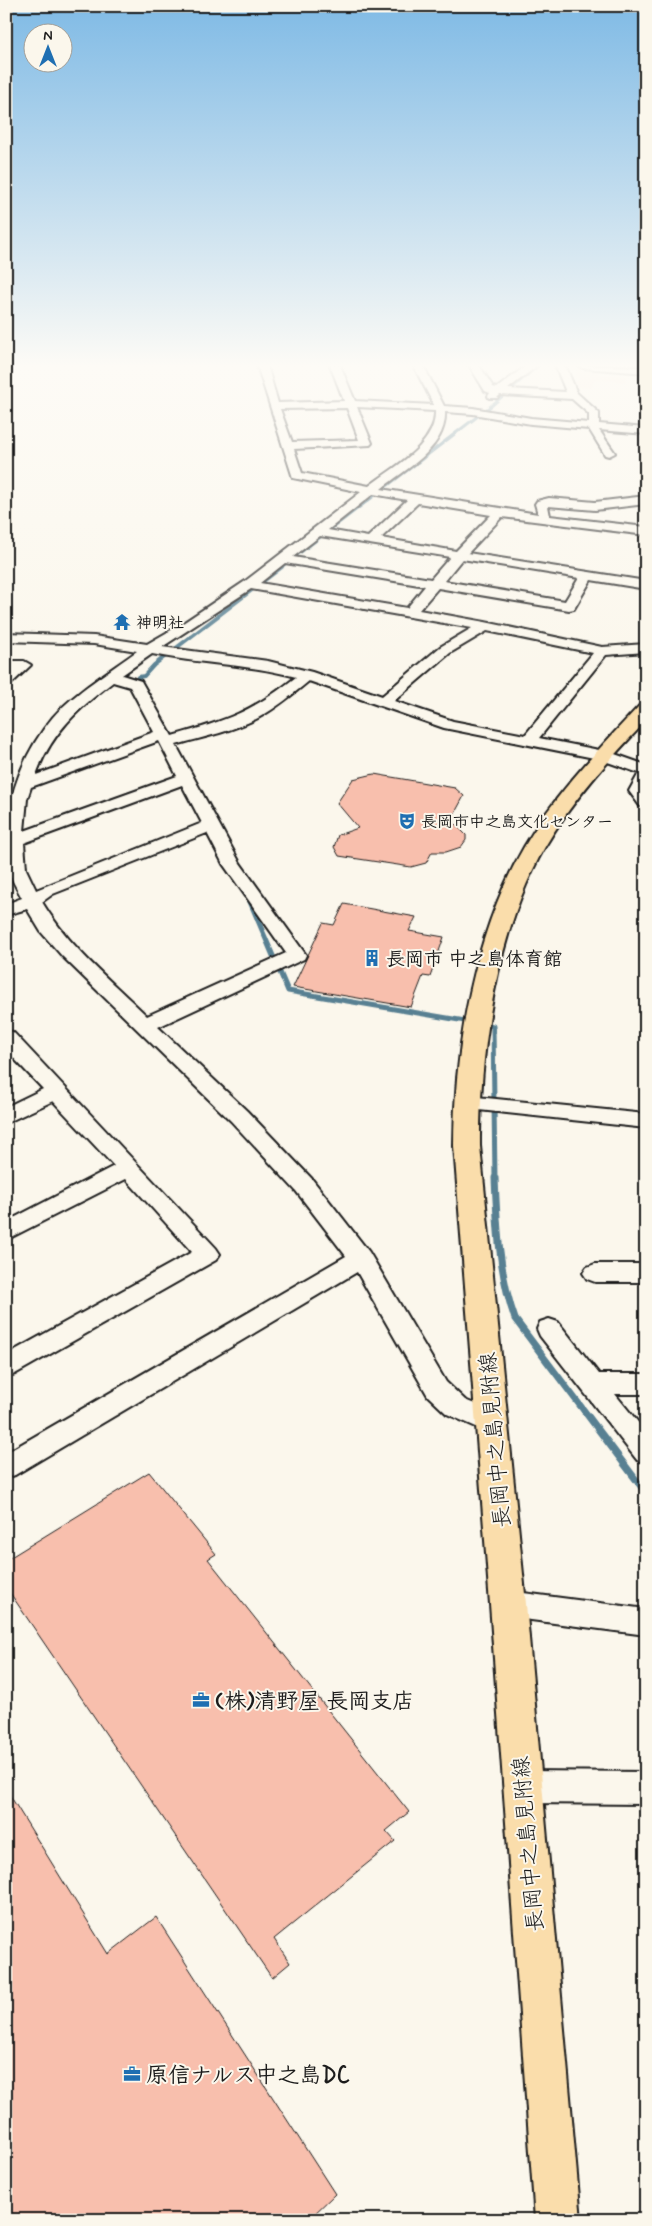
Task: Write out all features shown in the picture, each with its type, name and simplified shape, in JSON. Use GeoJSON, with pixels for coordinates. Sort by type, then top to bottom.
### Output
{"type":"FeatureCollection","features":[{"type":"Feature","properties":{"kind":"main road","name":"長岡中之島見附線"},"geometry":{"type":"LineString","coordinates":[[558,2220],[508,1604],[467,1146],[467,1103],[488,962],[501,920],[526,864],[540,839],[570,795],[603,755],[646,710]]}},
{"type":"Feature","properties":{"kind":"street"},"geometry":{"type":"LineString","coordinates":[[295,469],[297,476],[415,499],[577,524],[646,531]]}},
{"type":"Feature","properties":{"kind":"street"},"geometry":{"type":"LineString","coordinates":[[398,469],[248,585],[185,628],[149,649],[60,719],[48,735],[32,763],[19,799],[15,840],[18,869],[32,901],[48,928],[304,1184],[362,1258],[437,1389],[456,1407],[492,1423]]}},
{"type":"Feature","properties":{"kind":"street"},"geometry":{"type":"LineString","coordinates":[[544,519],[541,504],[549,502],[595,506],[645,497]]}},
{"type":"Feature","properties":{"kind":"street"},"geometry":{"type":"LineString","coordinates":[[371,541],[415,499]]}},
{"type":"Feature","properties":{"kind":"street"},"geometry":{"type":"LineString","coordinates":[[410,613],[459,555],[500,512]]}},
{"type":"Feature","properties":{"kind":"street"},"geometry":{"type":"LineString","coordinates":[[317,532],[646,585]]}},
{"type":"Feature","properties":{"kind":"street"},"geometry":{"type":"LineString","coordinates":[[283,559],[570,606],[588,576]]}},
{"type":"Feature","properties":{"kind":"street"},"geometry":{"type":"LineString","coordinates":[[248,585],[485,626],[602,651],[646,648]]}},
{"type":"Feature","properties":{"kind":"street"},"geometry":{"type":"LineString","coordinates":[[384,702],[444,650],[485,626]]}},
{"type":"Feature","properties":{"kind":"street"},"geometry":{"type":"LineString","coordinates":[[6,637],[94,640],[178,655],[249,662],[307,675],[449,725],[603,755],[646,770]]}},
{"type":"Feature","properties":{"kind":"street"},"geometry":{"type":"LineString","coordinates":[[528,741],[602,651]]}},
{"type":"Feature","properties":{"kind":"street"},"geometry":{"type":"LineString","coordinates":[[6,665],[24,665],[6,681]]}},
{"type":"Feature","properties":{"kind":"street"},"geometry":{"type":"LineString","coordinates":[[25,784],[166,738],[230,724],[264,708],[307,675]]}},
{"type":"Feature","properties":{"kind":"street"},"geometry":{"type":"LineString","coordinates":[[112,677],[136,684],[232,864],[298,955],[145,1025]]}},
{"type":"Feature","properties":{"kind":"street"},"geometry":{"type":"LineString","coordinates":[[646,774],[637,791],[646,802]]}},
{"type":"Feature","properties":{"kind":"street"},"geometry":{"type":"LineString","coordinates":[[15,840],[186,778]]}},
{"type":"Feature","properties":{"kind":"street"},"geometry":{"type":"LineString","coordinates":[[6,910],[32,901],[47,890],[212,826]]}},
{"type":"Feature","properties":{"kind":"street"},"geometry":{"type":"LineString","coordinates":[[6,1037],[208,1254],[6,1368]]}},
{"type":"Feature","properties":{"kind":"street"},"geometry":{"type":"LineString","coordinates":[[6,1116],[56,1091]]}},
{"type":"Feature","properties":{"kind":"street"},"geometry":{"type":"LineString","coordinates":[[467,1103],[646,1121]]}},
{"type":"Feature","properties":{"kind":"street"},"geometry":{"type":"LineString","coordinates":[[6,1232],[129,1168]]}},
{"type":"Feature","properties":{"kind":"street"},"geometry":{"type":"LineString","coordinates":[[6,1467],[362,1258]]}},
{"type":"Feature","properties":{"kind":"street"},"geometry":{"type":"LineString","coordinates":[[595,1273],[646,1273]]}},
{"type":"Feature","properties":{"kind":"street"},"geometry":{"type":"LineString","coordinates":[[549,1329],[646,1452]]}},
{"type":"Feature","properties":{"kind":"street"},"geometry":{"type":"LineString","coordinates":[[592,1384],[646,1384]]}},
{"type":"Feature","properties":{"kind":"street"},"geometry":{"type":"LineString","coordinates":[[508,1604],[646,1622]]}},
{"type":"Feature","properties":{"kind":"street"},"geometry":{"type":"LineString","coordinates":[[523,1787],[646,1788]]}},
{"type":"Feature","properties":{"kind":"building","name":"長岡市中之島文化センター"},"geometry":{"type":"Polygon","coordinates":[[[374,774],[455,788],[464,796],[451,820],[466,835],[466,840],[461,847],[446,852],[432,852],[426,863],[411,867],[339,856],[334,847],[338,835],[358,828],[337,803],[353,779],[374,774]]]}},
{"type":"Feature","properties":{"kind":"building","name":"長岡市 中之島体育館"},"geometry":{"type":"Polygon","coordinates":[[[344,904],[416,917],[409,931],[444,937],[430,977],[423,976],[411,1007],[293,987],[323,923],[334,925],[344,904]]]}},
{"type":"Feature","properties":{"kind":"building","name":"(株)清野屋 長岡支店"},"geometry":{"type":"Polygon","coordinates":[[[149,1472],[216,1554],[208,1559],[409,1812],[386,1831],[395,1841],[274,1939],[290,1963],[272,1978],[6,1587],[6,1560],[149,1472]]]}},
{"type":"Feature","properties":{"kind":"building","name":"原信ナルス中之島DC"},"geometry":{"type":"Polygon","coordinates":[[[6,1789],[108,1954],[156,1917],[335,2194],[308,2220],[6,2220],[6,1789]]]}},
{"type":"Feature","properties":{"kind":"waterway"},"geometry":{"type":"LineString","coordinates":[[280,568],[409,469]]}},
{"type":"Feature","properties":{"kind":"waterway"},"geometry":{"type":"LineString","coordinates":[[144,687],[138,677],[144,676],[154,665],[282,567]]}},
{"type":"Feature","properties":{"kind":"waterway"},"geometry":{"type":"LineString","coordinates":[[248,897],[288,991],[471,1022]]}},
{"type":"Feature","properties":{"kind":"waterway"},"geometry":{"type":"LineString","coordinates":[[483,1024],[493,1026],[495,1180]]}},
{"type":"Feature","properties":{"kind":"waterway"},"geometry":{"type":"LineString","coordinates":[[495,1178],[502,1267],[515,1319],[646,1493]]}},
{"type":"Feature","properties":{"kind":"place","name":"神明社"},"geometry":{"type":"Point","coordinates":[122,622]}},
{"type":"Feature","properties":{"kind":"place","name":"長岡市中之島文化センター"},"geometry":{"type":"Point","coordinates":[407,821]}},
{"type":"Feature","properties":{"kind":"place","name":"長岡市 中之島体育館"},"geometry":{"type":"Point","coordinates":[372,958]}},
{"type":"Feature","properties":{"kind":"place","name":"(株)清野屋 長岡支店"},"geometry":{"type":"Point","coordinates":[201,1700]}},
{"type":"Feature","properties":{"kind":"place","name":"原信ナルス中之島DC"},"geometry":{"type":"Point","coordinates":[132,2074]}}]}
